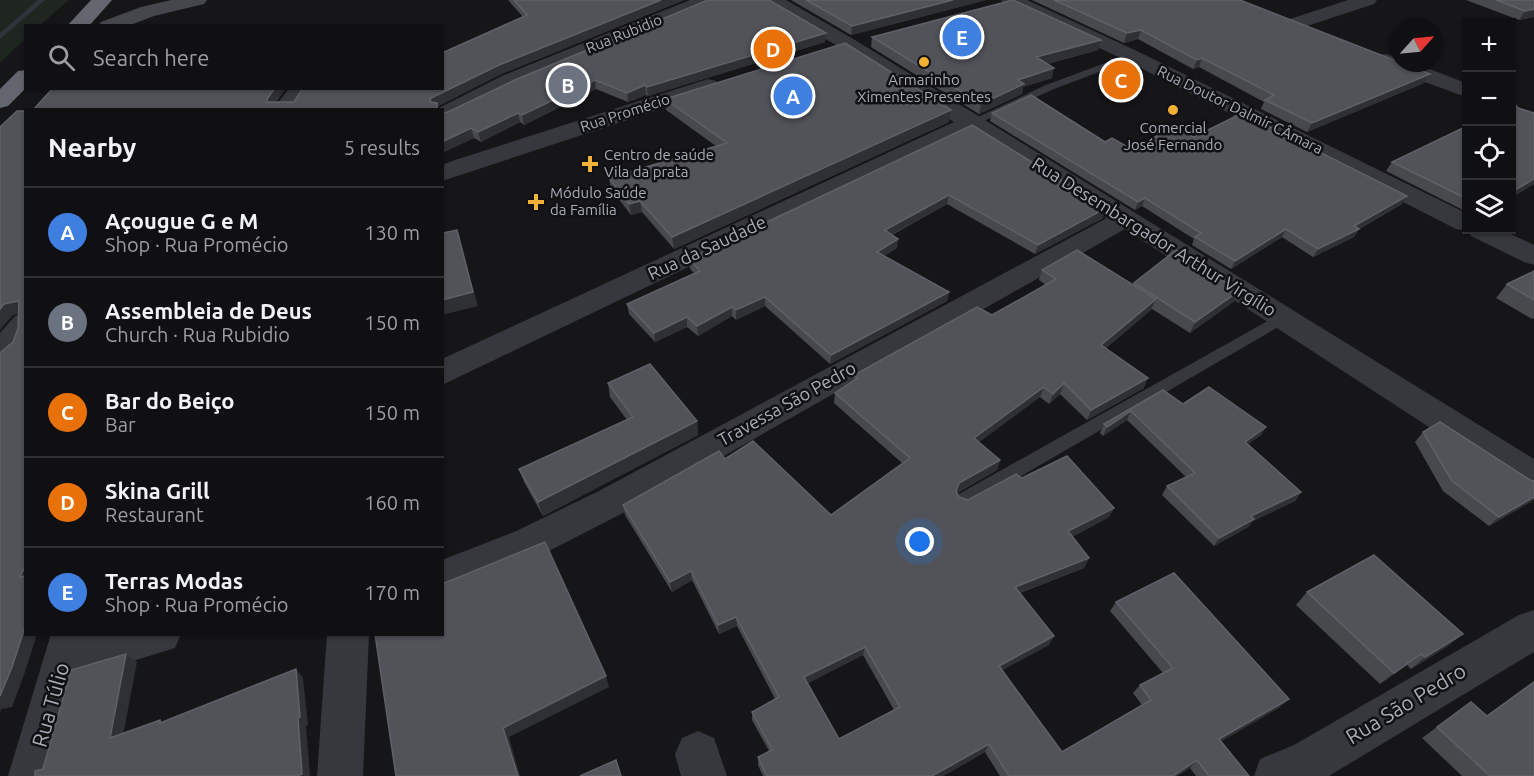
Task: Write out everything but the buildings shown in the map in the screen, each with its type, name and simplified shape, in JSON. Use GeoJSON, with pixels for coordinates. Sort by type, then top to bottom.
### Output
{"type":"FeatureCollection","features":[{"type":"Feature","properties":{"kind":"highway"},"geometry":{"type":"LineString","coordinates":[[79,24],[102,0]]}},
{"type":"Feature","properties":{"kind":"highway"},"geometry":{"type":"LineString","coordinates":[[0,101],[24,78]]}},
{"type":"Feature","properties":{"kind":"street"},"geometry":{"type":"LineString","coordinates":[[132,0],[174,4]]}},
{"type":"Feature","properties":{"kind":"street"},"geometry":{"type":"LineString","coordinates":[[114,24],[174,4],[197,0]]}},
{"type":"Feature","properties":{"kind":"street","name":"Rua Rubidio"},"geometry":{"type":"LineString","coordinates":[[444,114],[510,81],[707,0]]}},
{"type":"Feature","properties":{"kind":"street","name":"Rua Desembargador Arthur Virgílio"},"geometry":{"type":"LineString","coordinates":[[772,0],[848,44],[1126,218],[1534,477]]}},
{"type":"Feature","properties":{"kind":"street"},"geometry":{"type":"LineString","coordinates":[[1325,36],[1285,20],[1367,0]]}},
{"type":"Feature","properties":{"kind":"street","name":"Rua Doutor Dalmir CÂmara"},"geometry":{"type":"LineString","coordinates":[[1008,2],[1132,56],[1462,221]]}},
{"type":"Feature","properties":{"kind":"street"},"geometry":{"type":"LineString","coordinates":[[1366,52],[1462,88]]}},
{"type":"Feature","properties":{"kind":"street","name":"Rua Promécio"},"geometry":{"type":"LineString","coordinates":[[444,173],[522,145],[724,81]]}},
{"type":"Feature","properties":{"kind":"street"},"geometry":{"type":"LineString","coordinates":[[286,108],[299,90]]}},
{"type":"Feature","properties":{"kind":"street","name":"Rua da Saudade"},"geometry":{"type":"LineString","coordinates":[[444,372],[971,123]]}},
{"type":"Feature","properties":{"kind":"street","name":"Travessa São Pedro"},"geometry":{"type":"LineString","coordinates":[[444,577],[521,549],[629,493],[1126,218]]}},
{"type":"Feature","properties":{"kind":"street"},"geometry":{"type":"LineString","coordinates":[[1489,234],[1534,256]]}},
{"type":"Feature","properties":{"kind":"street"},"geometry":{"type":"LineString","coordinates":[[0,354],[24,325]]}},
{"type":"Feature","properties":{"kind":"street","name":"Rua São Pedro"},"geometry":{"type":"LineString","coordinates":[[1277,776],[1310,761],[1534,628]]}},
{"type":"Feature","properties":{"kind":"street"},"geometry":{"type":"LineString","coordinates":[[68,648],[147,636]]}},
{"type":"Feature","properties":{"kind":"street"},"geometry":{"type":"LineString","coordinates":[[340,776],[348,636]]}},
{"type":"Feature","properties":{"kind":"street","name":"Rua Túlio"},"geometry":{"type":"LineString","coordinates":[[30,776],[68,648]]}},
{"type":"Feature","properties":{"kind":"lane"},"geometry":{"type":"LineString","coordinates":[[971,123],[1050,87],[1132,56]]}},
{"type":"Feature","properties":{"kind":"lane"},"geometry":{"type":"LineString","coordinates":[[964,500],[1282,318]]}},
{"type":"Feature","properties":{"kind":"shaded area"},"geometry":{"type":"Polygon","coordinates":[[[0,0],[69,0],[41,24],[24,24],[24,40],[0,63],[0,0]]]}},
{"type":"Feature","properties":{"kind":"waterway"},"geometry":{"type":"LineString","coordinates":[[0,37],[42,0]]}},
{"type":"Feature","properties":{"kind":"place","name":"Terras Modas"},"geometry":{"type":"Point","coordinates":[962,37]}},
{"type":"Feature","properties":{"kind":"place","name":"Skina Grill"},"geometry":{"type":"Point","coordinates":[773,49]}},
{"type":"Feature","properties":{"kind":"place","name":"Armarinho Ximentes Presentes"},"geometry":{"type":"Point","coordinates":[924,62]}},
{"type":"Feature","properties":{"kind":"place","name":"Bar do Beiço"},"geometry":{"type":"Point","coordinates":[1121,80]}},
{"type":"Feature","properties":{"kind":"place","name":"Assembleia de Deus"},"geometry":{"type":"Point","coordinates":[568,85]}},
{"type":"Feature","properties":{"kind":"place","name":"Açougue G e M"},"geometry":{"type":"Point","coordinates":[793,96]}},
{"type":"Feature","properties":{"kind":"place","name":"Comercial José Fernando"},"geometry":{"type":"Point","coordinates":[1173,110]}},
{"type":"Feature","properties":{"kind":"place","name":"Centro de saúde Vila da prata"},"geometry":{"type":"Point","coordinates":[590,164]}},
{"type":"Feature","properties":{"kind":"place","name":"Módulo Saúde da Família"},"geometry":{"type":"Point","coordinates":[536,202]}}]}
